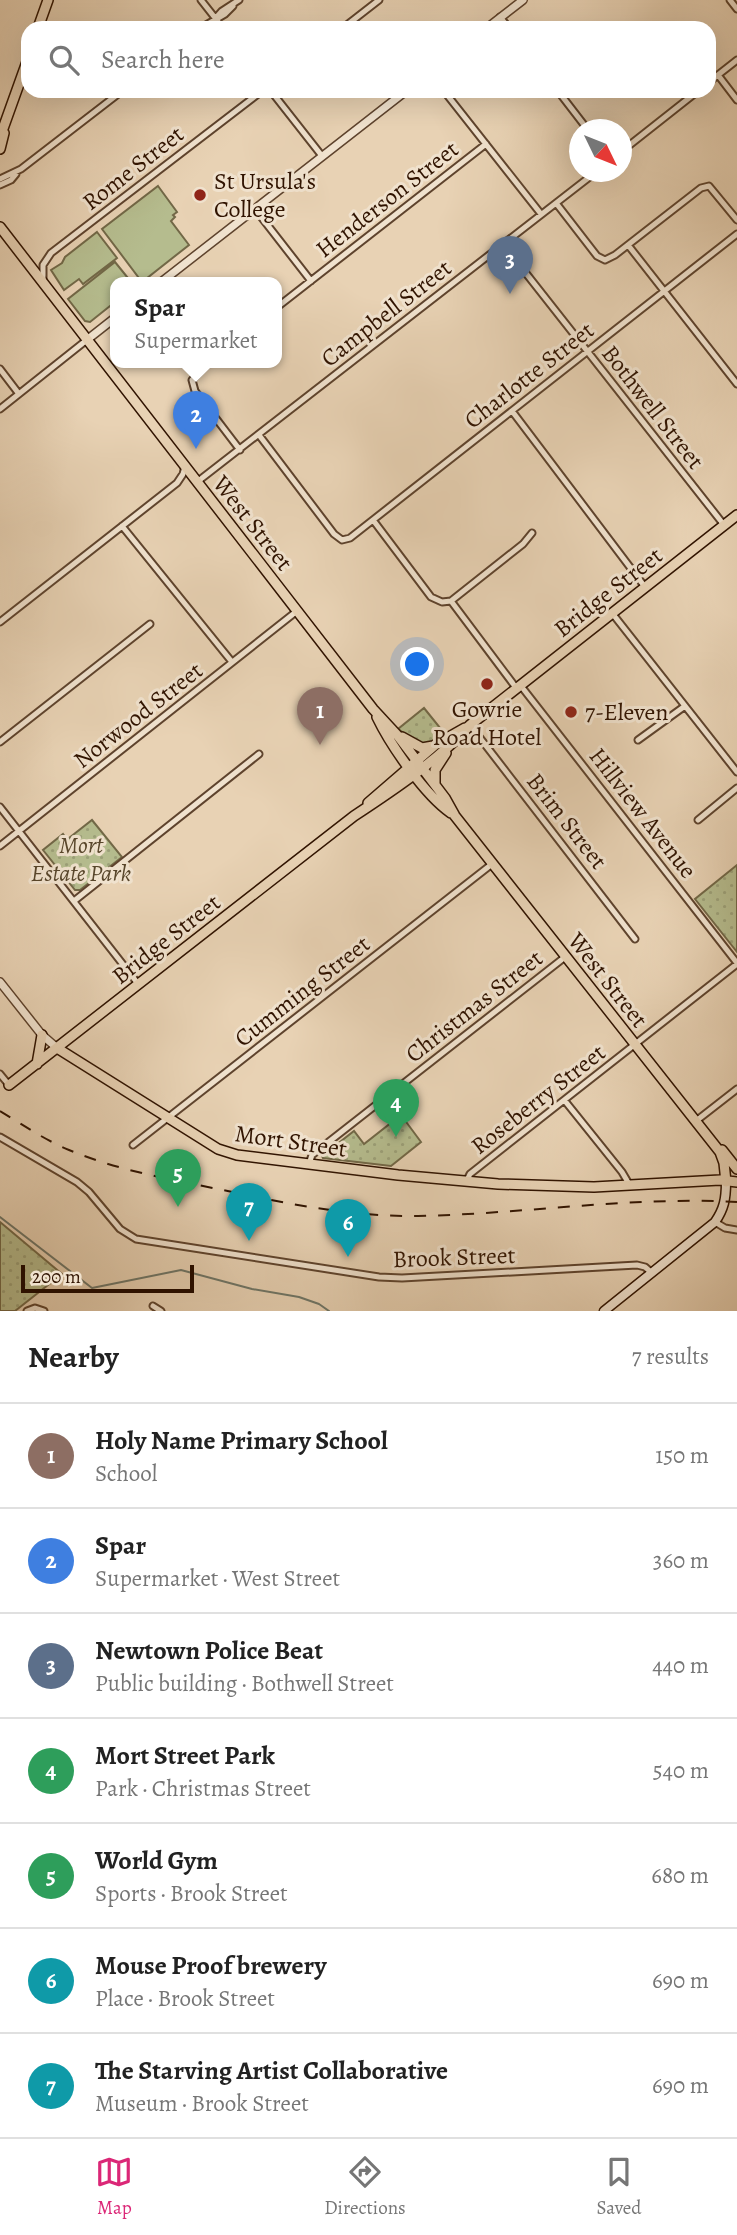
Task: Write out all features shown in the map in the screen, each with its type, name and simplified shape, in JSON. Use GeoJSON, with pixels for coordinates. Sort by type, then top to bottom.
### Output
{"type":"FeatureCollection","features":[{"type":"Feature","properties":{"kind":"main road"},"geometry":{"type":"LineString","coordinates":[[40,21],[48,0]]}},
{"type":"Feature","properties":{"kind":"main road"},"geometry":{"type":"LineString","coordinates":[[0,149],[2,133],[21,79]]}},
{"type":"Feature","properties":{"kind":"main road","name":"West Street"},"geometry":{"type":"LineString","coordinates":[[0,227],[110,368]]}},
{"type":"Feature","properties":{"kind":"main road","name":"West Street"},"geometry":{"type":"LineString","coordinates":[[110,368],[373,709],[390,726],[439,804],[455,816]]}},
{"type":"Feature","properties":{"kind":"main road","name":"Bridge Street"},"geometry":{"type":"LineString","coordinates":[[415,767],[435,746],[470,725],[737,515]]}},
{"type":"Feature","properties":{"kind":"main road","name":"West Street"},"geometry":{"type":"LineString","coordinates":[[373,709],[384,732],[435,785],[492,864],[708,1138],[724,1179]]}},
{"type":"Feature","properties":{"kind":"main road","name":"Bridge Street"},"geometry":{"type":"LineString","coordinates":[[4,1086],[139,985],[355,816],[382,789],[459,738],[470,725]]}},
{"type":"Feature","properties":{"kind":"main road"},"geometry":{"type":"LineString","coordinates":[[390,726],[419,747],[426,749],[435,746]]}},
{"type":"Feature","properties":{"kind":"main road"},"geometry":{"type":"LineString","coordinates":[[435,785],[433,776],[436,768],[459,738]]}},
{"type":"Feature","properties":{"kind":"main road"},"geometry":{"type":"LineString","coordinates":[[37,1063],[42,1035]]}},
{"type":"Feature","properties":{"kind":"main road","name":"Mort Street"},"geometry":{"type":"LineString","coordinates":[[57,1048],[228,1154],[466,1182],[594,1187],[724,1179],[737,1182]]}},
{"type":"Feature","properties":{"kind":"main road"},"geometry":{"type":"LineString","coordinates":[[708,1138],[721,1149],[737,1171]]}},
{"type":"Feature","properties":{"kind":"main road","name":"Mort Street"},"geometry":{"type":"LineString","coordinates":[[724,1179],[737,1171]]}},
{"type":"Feature","properties":{"kind":"main road"},"geometry":{"type":"LineString","coordinates":[[604,1311],[717,1220],[724,1179]]}},
{"type":"Feature","properties":{"kind":"street"},"geometry":{"type":"LineString","coordinates":[[201,0],[215,19]]}},
{"type":"Feature","properties":{"kind":"street"},"geometry":{"type":"LineString","coordinates":[[352,21],[379,0]]}},
{"type":"Feature","properties":{"kind":"street"},"geometry":{"type":"LineString","coordinates":[[495,21],[523,0]]}},
{"type":"Feature","properties":{"kind":"street"},"geometry":{"type":"LineString","coordinates":[[730,0],[737,9]]}},
{"type":"Feature","properties":{"kind":"street"},"geometry":{"type":"LineString","coordinates":[[212,21],[237,2]]}},
{"type":"Feature","properties":{"kind":"street"},"geometry":{"type":"LineString","coordinates":[[500,17],[503,21]]}},
{"type":"Feature","properties":{"kind":"street"},"geometry":{"type":"LineString","coordinates":[[737,60],[718,75],[737,100]]}},
{"type":"Feature","properties":{"kind":"street"},"geometry":{"type":"LineString","coordinates":[[0,179],[20,169],[113,98]]}},
{"type":"Feature","properties":{"kind":"street","name":"Rome Street"},"geometry":{"type":"LineString","coordinates":[[44,282],[43,265],[49,256],[253,98]]}},
{"type":"Feature","properties":{"kind":"street"},"geometry":{"type":"LineString","coordinates":[[276,98],[322,156]]}},
{"type":"Feature","properties":{"kind":"street"},"geometry":{"type":"LineString","coordinates":[[168,277],[397,98]]}},
{"type":"Feature","properties":{"kind":"street"},"geometry":{"type":"LineString","coordinates":[[450,98],[541,214]]}},
{"type":"Feature","properties":{"kind":"street"},"geometry":{"type":"LineString","coordinates":[[563,98],[580,119]]}},
{"type":"Feature","properties":{"kind":"street"},"geometry":{"type":"LineString","coordinates":[[632,142],[689,98]]}},
{"type":"Feature","properties":{"kind":"street","name":"Henderson Street"},"geometry":{"type":"LineString","coordinates":[[282,304],[486,144]]}},
{"type":"Feature","properties":{"kind":"street"},"geometry":{"type":"LineString","coordinates":[[0,185],[11,180],[20,169]]}},
{"type":"Feature","properties":{"kind":"street","name":"Campbell Street"},"geometry":{"type":"LineString","coordinates":[[197,482],[583,182]]}},
{"type":"Feature","properties":{"kind":"street"},"geometry":{"type":"LineString","coordinates":[[556,203],[597,256],[605,260],[701,188],[709,186],[737,220]]}},
{"type":"Feature","properties":{"kind":"street"},"geometry":{"type":"LineString","coordinates":[[255,209],[311,281]]}},
{"type":"Feature","properties":{"kind":"street","name":"Charlotte Street"},"geometry":{"type":"LineString","coordinates":[[259,435],[334,534],[342,540],[350,538],[737,234]]}},
{"type":"Feature","properties":{"kind":"street","name":"Bothwell Street"},"geometry":{"type":"LineString","coordinates":[[503,244],[724,526]]}},
{"type":"Feature","properties":{"kind":"street"},"geometry":{"type":"LineString","coordinates":[[628,245],[737,384]]}},
{"type":"Feature","properties":{"kind":"street"},"geometry":{"type":"LineString","coordinates":[[0,409],[110,322]]}},
{"type":"Feature","properties":{"kind":"street"},"geometry":{"type":"LineString","coordinates":[[203,368],[192,380],[194,391],[240,450]]}},
{"type":"Feature","properties":{"kind":"street"},"geometry":{"type":"LineString","coordinates":[[0,369],[19,394]]}},
{"type":"Feature","properties":{"kind":"street"},"geometry":{"type":"LineString","coordinates":[[512,411],[645,587]]}},
{"type":"Feature","properties":{"kind":"street"},"geometry":{"type":"LineString","coordinates":[[0,622],[174,485],[182,476],[185,466]]}},
{"type":"Feature","properties":{"kind":"street"},"geometry":{"type":"LineString","coordinates":[[373,520],[431,597],[442,602],[451,601],[523,544],[532,533]]}},
{"type":"Feature","properties":{"kind":"street"},"geometry":{"type":"LineString","coordinates":[[122,526],[232,662]]}},
{"type":"Feature","properties":{"kind":"street","name":"Hillview Avenue"},"geometry":{"type":"LineString","coordinates":[[451,601],[737,963]]}},
{"type":"Feature","properties":{"kind":"street","name":"Norwood Street"},"geometry":{"type":"LineString","coordinates":[[0,846],[297,611]]}},
{"type":"Feature","properties":{"kind":"street"},"geometry":{"type":"LineString","coordinates":[[612,614],[737,772]]}},
{"type":"Feature","properties":{"kind":"street"},"geometry":{"type":"LineString","coordinates":[[0,742],[150,624]]}},
{"type":"Feature","properties":{"kind":"street"},"geometry":{"type":"LineString","coordinates":[[638,740],[685,706]]}},
{"type":"Feature","properties":{"kind":"street","name":"Brim Street"},"geometry":{"type":"LineString","coordinates":[[470,725],[635,939]]}},
{"type":"Feature","properties":{"kind":"street"},"geometry":{"type":"LineString","coordinates":[[74,901],[259,754]]}},
{"type":"Feature","properties":{"kind":"street"},"geometry":{"type":"LineString","coordinates":[[698,820],[737,788]]}},
{"type":"Feature","properties":{"kind":"street"},"geometry":{"type":"LineString","coordinates":[[0,807],[139,985]]}},
{"type":"Feature","properties":{"kind":"street","name":"Cumming Street"},"geometry":{"type":"LineString","coordinates":[[134,1145],[492,864]]}},
{"type":"Feature","properties":{"kind":"street","name":"Christmas Street"},"geometry":{"type":"LineString","coordinates":[[309,1164],[313,1155],[565,957]]}},
{"type":"Feature","properties":{"kind":"street","name":"Roseberry Street"},"geometry":{"type":"LineString","coordinates":[[466,1182],[470,1174],[737,963]]}},
{"type":"Feature","properties":{"kind":"street","name":"Mort Street"},"geometry":{"type":"LineString","coordinates":[[0,982],[42,1035],[57,1048]]}},
{"type":"Feature","properties":{"kind":"street"},"geometry":{"type":"LineString","coordinates":[[0,1074],[4,1086]]}},
{"type":"Feature","properties":{"kind":"street"},"geometry":{"type":"LineString","coordinates":[[695,1122],[737,1088]]}},
{"type":"Feature","properties":{"kind":"street"},"geometry":{"type":"LineString","coordinates":[[565,1101],[629,1184]]}},
{"type":"Feature","properties":{"kind":"street","name":"Brook Street"},"geometry":{"type":"LineString","coordinates":[[0,1137],[77,1182],[89,1192],[120,1229],[144,1241],[379,1277],[637,1265],[646,1267],[652,1273]]}},
{"type":"Feature","properties":{"kind":"street"},"geometry":{"type":"LineString","coordinates":[[717,1220],[725,1228],[737,1230]]}},
{"type":"Feature","properties":{"kind":"street"},"geometry":{"type":"LineString","coordinates":[[153,1306],[161,1311]]}},
{"type":"Feature","properties":{"kind":"street"},"geometry":{"type":"LineString","coordinates":[[28,1310],[36,1308],[44,1311]]}},
{"type":"Feature","properties":{"kind":"green space"},"geometry":{"type":"Polygon","coordinates":[[[158,186],[177,212],[171,221],[189,245],[148,277],[138,277],[102,229],[158,186]]]}},
{"type":"Feature","properties":{"kind":"green space"},"geometry":{"type":"Polygon","coordinates":[[[97,232],[117,258],[83,284],[79,279],[64,290],[51,270],[97,232]]]}},
{"type":"Feature","properties":{"kind":"green space"},"geometry":{"type":"Polygon","coordinates":[[[115,262],[127,277],[110,277],[110,306],[90,322],[85,321],[68,299],[115,262]]]}},
{"type":"Feature","properties":{"kind":"green space"},"geometry":{"type":"Polygon","coordinates":[[[424,708],[445,734],[423,746],[398,729],[424,708]]]}},
{"type":"Feature","properties":{"kind":"green space","name":"Mort Estate Park"},"geometry":{"type":"Polygon","coordinates":[[[92,820],[122,857],[80,890],[75,890],[43,850],[63,834],[69,838],[92,820]]]}},
{"type":"Feature","properties":{"kind":"green space"},"geometry":{"type":"Polygon","coordinates":[[[737,865],[737,952],[695,899],[737,865]]]}},
{"type":"Feature","properties":{"kind":"green space"},"geometry":{"type":"Polygon","coordinates":[[[401,1115],[421,1142],[391,1166],[323,1158],[322,1156],[354,1131],[364,1144],[401,1115]]]}},
{"type":"Feature","properties":{"kind":"green space"},"geometry":{"type":"Polygon","coordinates":[[[0,1222],[62,1274],[15,1311],[0,1311],[0,1222]]]}},
{"type":"Feature","properties":{"kind":"waterway"},"geometry":{"type":"LineString","coordinates":[[0,1217],[92,1288],[181,1270],[252,1289],[299,1297],[319,1304],[329,1311]]}},
{"type":"Feature","properties":{"kind":"railway"},"geometry":{"type":"LineString","coordinates":[[0,1111],[60,1146],[106,1163],[180,1182],[342,1212],[393,1216],[458,1215],[657,1201],[737,1202]]}},
{"type":"Feature","properties":{"kind":"place","name":"St Ursula's College"},"geometry":{"type":"Point","coordinates":[200,195]}},
{"type":"Feature","properties":{"kind":"place","name":"Newtown Police Beat"},"geometry":{"type":"Point","coordinates":[510,294]}},
{"type":"Feature","properties":{"kind":"place","name":"Spar"},"geometry":{"type":"Point","coordinates":[196,449]}},
{"type":"Feature","properties":{"kind":"place","name":"Gowrie Road Hotel"},"geometry":{"type":"Point","coordinates":[487,684]}},
{"type":"Feature","properties":{"kind":"place","name":"7-Eleven"},"geometry":{"type":"Point","coordinates":[571,712]}},
{"type":"Feature","properties":{"kind":"place","name":"Holy Name Primary School"},"geometry":{"type":"Point","coordinates":[320,745]}},
{"type":"Feature","properties":{"kind":"place","name":"Mort Street Park"},"geometry":{"type":"Point","coordinates":[396,1137]}},
{"type":"Feature","properties":{"kind":"place","name":"World Gym"},"geometry":{"type":"Point","coordinates":[178,1207]}},
{"type":"Feature","properties":{"kind":"place","name":"The Starving Artist Collaborative"},"geometry":{"type":"Point","coordinates":[249,1241]}},
{"type":"Feature","properties":{"kind":"place","name":"Mouse Proof brewery"},"geometry":{"type":"Point","coordinates":[348,1257]}}]}
